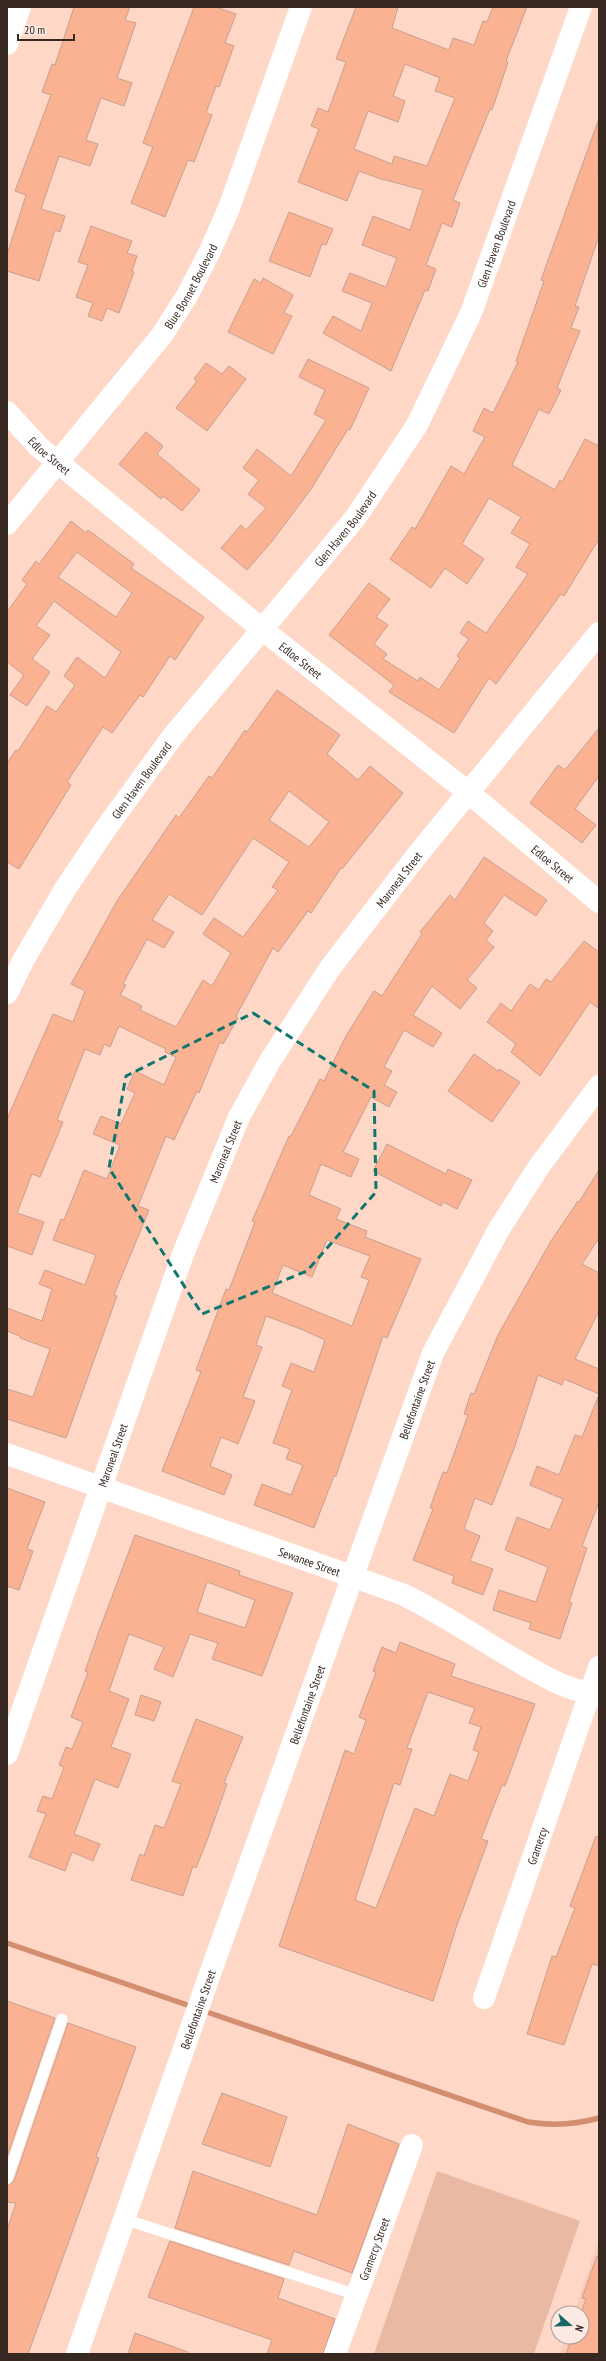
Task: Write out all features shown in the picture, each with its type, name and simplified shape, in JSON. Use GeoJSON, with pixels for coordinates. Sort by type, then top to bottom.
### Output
{"type":"FeatureCollection","features":[{"type":"Feature","properties":{"kind":"street"},"geometry":{"type":"LineString","coordinates":[[7,44],[20,7]]}},
{"type":"Feature","properties":{"kind":"street","name":"Blue Bonnet Boulevard"},"geometry":{"type":"LineString","coordinates":[[7,524],[162,335],[188,294],[210,251],[229,208],[301,7]]}},
{"type":"Feature","properties":{"kind":"street","name":"Glen Haven Boulevard"},"geometry":{"type":"LineString","coordinates":[[7,993],[24,959],[65,889],[106,828],[173,736],[356,517],[417,425],[472,313],[581,7]]}},
{"type":"Feature","properties":{"kind":"street","name":"Edloe Street"},"geometry":{"type":"LineString","coordinates":[[7,412],[39,447],[263,630],[468,793],[599,902]]}},
{"type":"Feature","properties":{"kind":"street","name":"Maroneal Street"},"geometry":{"type":"LineString","coordinates":[[7,1754],[184,1254],[243,1111],[270,1061],[330,968],[418,854],[599,633]]}},
{"type":"Feature","properties":{"kind":"street","name":"Bellefontaine Street"},"geometry":{"type":"LineString","coordinates":[[77,2354],[210,1971],[433,1353],[499,1229],[538,1168],[599,1086]]}},
{"type":"Feature","properties":{"kind":"street","name":"Sewanee Street"},"geometry":{"type":"LineString","coordinates":[[7,1454],[402,1594],[437,1610],[492,1646],[559,1684],[594,1695]]}},
{"type":"Feature","properties":{"kind":"street"},"geometry":{"type":"LineString","coordinates":[[594,1695],[599,1667]]}},
{"type":"Feature","properties":{"kind":"street","name":"Gramercy"},"geometry":{"type":"LineString","coordinates":[[484,1998],[594,1695]]}},
{"type":"Feature","properties":{"kind":"street","name":"Gramercy Street"},"geometry":{"type":"LineString","coordinates":[[335,2354],[412,2145]]}},
{"type":"Feature","properties":{"kind":"lane"},"geometry":{"type":"LineString","coordinates":[[7,2179],[62,2019]]}},
{"type":"Feature","properties":{"kind":"lane"},"geometry":{"type":"LineString","coordinates":[[124,2219],[357,2295]]}},
{"type":"Feature","properties":{"kind":"highlighted area"},"geometry":{"type":"Polygon","coordinates":[[[253,1013],[374,1091],[376,1192],[307,1271],[202,1314],[109,1168],[126,1076],[253,1013]]]}},
{"type":"Feature","properties":{"kind":"shaded area"},"geometry":{"type":"Polygon","coordinates":[[[437,2171],[580,2221],[534,2354],[374,2354],[437,2171]]]}},
{"type":"Feature","properties":{"kind":"shaded area"},"geometry":{"type":"Polygon","coordinates":[[[599,2239],[599,2354],[560,2354],[563,2345],[590,2345],[590,2305],[577,2305],[599,2239]]]}},
{"type":"Feature","properties":{"kind":"building"},"geometry":{"type":"Polygon","coordinates":[[[74,7],[130,7],[125,20],[136,23],[117,78],[132,83],[124,106],[101,98],[86,140],[98,144],[90,166],[59,156],[41,209],[65,216],[60,232],[55,230],[39,281],[7,271],[7,255],[26,195],[15,191],[51,95],[42,92],[52,64],[55,65],[74,7]]]}},
{"type":"Feature","properties":{"kind":"building"},"geometry":{"type":"Polygon","coordinates":[[[194,7],[216,7],[236,14],[225,43],[234,46],[219,87],[216,86],[206,113],[212,115],[194,162],[188,160],[165,217],[131,203],[153,147],[143,143],[194,7]]]}},
{"type":"Feature","properties":{"kind":"building"},"geometry":{"type":"Polygon","coordinates":[[[356,7],[398,7],[392,28],[449,50],[453,38],[474,45],[483,21],[487,22],[493,7],[527,7],[506,61],[508,62],[492,110],[490,109],[453,200],[460,203],[452,227],[442,223],[426,265],[436,269],[428,291],[425,290],[391,371],[323,333],[333,316],[361,331],[372,303],[342,291],[350,273],[386,287],[397,258],[362,245],[373,216],[410,230],[423,190],[378,178],[359,171],[347,201],[298,182],[319,129],[311,126],[318,108],[328,112],[346,62],[336,59],[356,7]],[[405,64],[393,96],[405,101],[398,122],[368,111],[354,149],[392,164],[394,156],[427,166],[455,98],[435,91],[440,78],[405,64]]]}},
{"type":"Feature","properties":{"kind":"building"},"geometry":{"type":"Polygon","coordinates":[[[598,121],[599,236],[575,306],[579,307],[571,328],[580,331],[557,388],[561,390],[549,414],[539,409],[512,465],[555,490],[560,480],[562,482],[585,439],[599,446],[599,539],[564,596],[561,594],[496,684],[489,678],[454,733],[389,692],[394,685],[329,635],[369,583],[390,599],[376,617],[388,625],[374,644],[387,654],[383,659],[418,681],[420,677],[439,690],[460,658],[457,656],[469,639],[460,633],[468,621],[486,633],[528,574],[516,567],[530,544],[511,533],[521,517],[489,498],[462,544],[484,559],[467,584],[445,568],[431,588],[390,559],[412,527],[415,529],[451,466],[464,474],[485,437],[473,431],[484,408],[493,413],[518,362],[516,361],[544,281],[541,280],[598,121]]]}},
{"type":"Feature","properties":{"kind":"building"},"geometry":{"type":"Polygon","coordinates":[[[289,212],[333,229],[326,245],[322,244],[310,277],[269,261],[289,212]]]}},
{"type":"Feature","properties":{"kind":"building"},"geometry":{"type":"Polygon","coordinates":[[[91,226],[132,241],[127,253],[137,256],[132,271],[134,272],[119,313],[107,308],[102,321],[88,316],[93,303],[76,297],[88,265],[78,262],[91,226]]]}},
{"type":"Feature","properties":{"kind":"building"},"geometry":{"type":"Polygon","coordinates":[[[263,278],[293,295],[284,313],[292,316],[273,354],[228,332],[254,279],[261,283],[263,278]]]}},
{"type":"Feature","properties":{"kind":"building"},"geometry":{"type":"Polygon","coordinates":[[[308,359],[369,388],[350,430],[348,429],[311,489],[273,540],[247,570],[221,548],[241,525],[246,530],[266,508],[248,494],[259,480],[243,468],[257,449],[291,476],[326,420],[314,414],[325,390],[299,377],[308,359]]]}},
{"type":"Feature","properties":{"kind":"building"},"geometry":{"type":"Polygon","coordinates":[[[206,363],[222,374],[229,366],[246,379],[207,431],[176,408],[197,381],[194,379],[206,363]]]}},
{"type":"Feature","properties":{"kind":"building"},"geometry":{"type":"Polygon","coordinates":[[[146,432],[163,446],[157,454],[200,490],[182,511],[163,496],[161,499],[119,464],[146,432]]]}},
{"type":"Feature","properties":{"kind":"building"},"geometry":{"type":"Polygon","coordinates":[[[71,521],[86,533],[88,530],[134,564],[131,568],[204,617],[175,660],[170,656],[143,697],[140,695],[112,733],[103,727],[67,782],[71,785],[19,869],[7,862],[7,763],[16,750],[18,751],[47,706],[56,712],[75,685],[64,676],[77,657],[105,678],[121,652],[54,601],[36,626],[50,635],[32,659],[50,672],[27,706],[10,695],[24,675],[7,662],[7,612],[27,584],[22,580],[36,561],[39,564],[71,521]],[[77,552],[58,577],[116,617],[132,593],[77,552]]]}},
{"type":"Feature","properties":{"kind":"building"},"geometry":{"type":"Polygon","coordinates":[[[277,690],[340,735],[327,754],[358,780],[370,766],[403,793],[342,869],[341,868],[311,913],[308,911],[278,952],[273,948],[236,1016],[238,1018],[223,1044],[220,1042],[199,1093],[197,1091],[174,1140],[166,1136],[138,1206],[149,1210],[114,1295],[117,1296],[66,1438],[7,1419],[7,1389],[33,1397],[50,1349],[20,1338],[20,1336],[7,1331],[7,1308],[42,1321],[52,1289],[39,1284],[45,1270],[85,1285],[96,1255],[53,1240],[61,1219],[64,1220],[84,1170],[107,1179],[120,1145],[93,1134],[101,1116],[121,1124],[135,1093],[127,1089],[135,1071],[164,1085],[176,1057],[165,1052],[166,1049],[119,1026],[110,1047],[104,1044],[100,1055],[85,1049],[57,1120],[63,1122],[54,1144],[40,1177],[32,1174],[17,1213],[44,1222],[32,1255],[7,1246],[7,1119],[53,1014],[73,1022],[85,991],[71,984],[117,901],[176,815],[179,818],[209,776],[212,778],[245,730],[247,732],[277,690]],[[289,791],[269,820],[309,847],[329,822],[289,791]],[[253,838],[202,915],[169,894],[152,920],[174,932],[164,948],[147,939],[123,984],[126,985],[120,995],[142,1006],[140,1010],[176,1027],[203,980],[212,986],[231,953],[203,934],[214,918],[243,937],[278,890],[272,887],[289,862],[253,838]]]}},
{"type":"Feature","properties":{"kind":"building"},"geometry":{"type":"Polygon","coordinates":[[[599,728],[599,776],[575,809],[596,825],[582,843],[530,803],[558,765],[565,770],[599,728]]]}},
{"type":"Feature","properties":{"kind":"building"},"geometry":{"type":"Polygon","coordinates":[[[484,857],[547,900],[536,916],[504,895],[484,923],[493,931],[486,940],[494,947],[467,980],[477,988],[460,1009],[432,986],[413,1015],[442,1033],[433,1047],[404,1030],[384,1067],[392,1071],[384,1085],[397,1092],[389,1107],[371,1097],[343,1152],[359,1159],[351,1177],[321,1164],[309,1195],[341,1209],[336,1219],[367,1231],[365,1237],[421,1259],[387,1338],[383,1336],[336,1476],[334,1476],[314,1528],[254,1505],[262,1484],[291,1495],[303,1465],[286,1459],[290,1449],[273,1443],[292,1390],[282,1386],[291,1363],[314,1372],[325,1340],[266,1316],[256,1345],[262,1347],[243,1397],[255,1401],[238,1444],[221,1437],[210,1466],[232,1475],[224,1495],[162,1471],[201,1372],[196,1370],[226,1289],[229,1290],[255,1222],[252,1221],[289,1136],[291,1136],[320,1079],[324,1081],[346,1036],[374,991],[382,996],[422,934],[420,932],[450,895],[455,900],[484,857]],[[327,1240],[312,1277],[283,1265],[272,1293],[352,1326],[369,1280],[361,1277],[370,1256],[327,1240]]]}},
{"type":"Feature","properties":{"kind":"building"},"geometry":{"type":"Polygon","coordinates":[[[584,941],[599,952],[599,1009],[590,1002],[540,1076],[511,1052],[516,1044],[487,1022],[501,1003],[511,1011],[530,984],[539,990],[546,979],[551,982],[584,941]]]}},
{"type":"Feature","properties":{"kind":"building"},"geometry":{"type":"Polygon","coordinates":[[[474,1054],[498,1071],[499,1069],[520,1082],[492,1122],[448,1091],[474,1054]]]}},
{"type":"Feature","properties":{"kind":"building"},"geometry":{"type":"Polygon","coordinates":[[[387,1144],[446,1174],[448,1169],[472,1180],[457,1209],[443,1202],[441,1206],[373,1171],[387,1144]]]}},
{"type":"Feature","properties":{"kind":"building"},"geometry":{"type":"Polygon","coordinates":[[[599,1170],[599,1238],[582,1264],[599,1273],[599,1311],[575,1359],[599,1369],[599,1394],[564,1379],[562,1385],[538,1375],[515,1446],[492,1505],[475,1498],[464,1529],[480,1536],[470,1561],[493,1569],[483,1595],[452,1583],[454,1576],[413,1560],[433,1509],[430,1508],[443,1472],[447,1473],[468,1415],[464,1414],[471,1393],[474,1394],[498,1335],[551,1241],[578,1201],[579,1202],[599,1170]]]}},
{"type":"Feature","properties":{"kind":"building"},"geometry":{"type":"Polygon","coordinates":[[[598,1397],[599,1502],[582,1546],[587,1548],[569,1602],[572,1603],[560,1639],[529,1629],[531,1623],[493,1610],[499,1590],[536,1602],[548,1567],[505,1550],[517,1517],[550,1530],[563,1499],[530,1485],[537,1466],[559,1475],[575,1435],[582,1437],[598,1397]]]}},
{"type":"Feature","properties":{"kind":"building"},"geometry":{"type":"Polygon","coordinates":[[[7,1488],[45,1502],[27,1549],[33,1551],[19,1590],[7,1586],[7,1488]]]}},
{"type":"Feature","properties":{"kind":"building"},"geometry":{"type":"Polygon","coordinates":[[[135,1535],[240,1571],[239,1575],[293,1593],[262,1676],[212,1659],[218,1643],[190,1634],[173,1677],[154,1669],[164,1647],[129,1634],[109,1691],[129,1699],[111,1747],[131,1754],[118,1788],[95,1779],[74,1834],[100,1844],[93,1861],[72,1852],[65,1871],[29,1857],[46,1814],[37,1811],[43,1796],[52,1799],[64,1767],[59,1765],[66,1747],[72,1749],[83,1722],[71,1717],[88,1672],[85,1671],[135,1535]],[[207,1582],[197,1612],[245,1628],[255,1600],[207,1582]]]}},
{"type":"Feature","properties":{"kind":"building"},"geometry":{"type":"Polygon","coordinates":[[[400,1642],[455,1664],[451,1676],[535,1704],[505,1786],[502,1785],[481,1839],[488,1841],[456,1928],[433,2001],[279,1946],[345,1750],[354,1754],[366,1720],[359,1717],[376,1672],[373,1671],[382,1647],[396,1653],[400,1642]],[[428,1692],[407,1748],[412,1749],[400,1785],[394,1783],[355,1900],[376,1908],[415,1808],[434,1816],[450,1774],[468,1781],[479,1752],[473,1750],[481,1727],[469,1723],[475,1708],[428,1692]]]}},
{"type":"Feature","properties":{"kind":"building"},"geometry":{"type":"Polygon","coordinates":[[[141,1695],[161,1702],[154,1721],[135,1715],[141,1695]]]}},
{"type":"Feature","properties":{"kind":"building"},"geometry":{"type":"Polygon","coordinates":[[[196,1719],[243,1737],[224,1783],[227,1784],[208,1838],[196,1868],[193,1866],[183,1896],[131,1880],[140,1854],[144,1856],[155,1825],[164,1828],[181,1784],[172,1781],[196,1719]]]}},
{"type":"Feature","properties":{"kind":"building"},"geometry":{"type":"Polygon","coordinates":[[[596,1836],[599,1837],[599,1966],[592,1964],[564,2045],[527,2034],[552,1956],[556,1957],[575,1908],[570,1906],[596,1836]]]}},
{"type":"Feature","properties":{"kind":"building"},"geometry":{"type":"Polygon","coordinates":[[[7,2001],[55,2018],[7,2157],[7,2001]]]}},
{"type":"Feature","properties":{"kind":"building"},"geometry":{"type":"Polygon","coordinates":[[[68,2023],[136,2047],[96,2157],[99,2158],[28,2354],[7,2354],[7,2230],[16,2203],[7,2202],[7,2186],[14,2181],[68,2023]]]}},
{"type":"Feature","properties":{"kind":"building"},"geometry":{"type":"Polygon","coordinates":[[[222,2093],[287,2117],[270,2167],[202,2144],[222,2093]]]}},
{"type":"Feature","properties":{"kind":"building"},"geometry":{"type":"Polygon","coordinates":[[[348,2124],[399,2144],[352,2273],[294,2251],[289,2265],[175,2228],[193,2171],[317,2215],[348,2124]]]}},
{"type":"Feature","properties":{"kind":"building"},"geometry":{"type":"Polygon","coordinates":[[[170,2241],[284,2279],[278,2298],[335,2319],[323,2354],[267,2354],[272,2340],[148,2297],[170,2241]]]}},
{"type":"Feature","properties":{"kind":"building"},"geometry":{"type":"Polygon","coordinates":[[[597,2256],[599,2256],[599,2354],[566,2354],[569,2345],[590,2345],[590,2305],[584,2305],[586,2299],[582,2298],[597,2256]]]}},
{"type":"Feature","properties":{"kind":"building"},"geometry":{"type":"Polygon","coordinates":[[[135,2333],[188,2352],[188,2354],[128,2354],[135,2333]]]}},
{"type":"Feature","properties":{"kind":"waterway"},"geometry":{"type":"LineString","coordinates":[[7,1943],[193,2007]]}},
{"type":"Feature","properties":{"kind":"waterway"},"geometry":{"type":"LineString","coordinates":[[201,2010],[528,2122],[564,2124],[599,2118]]}}]}
